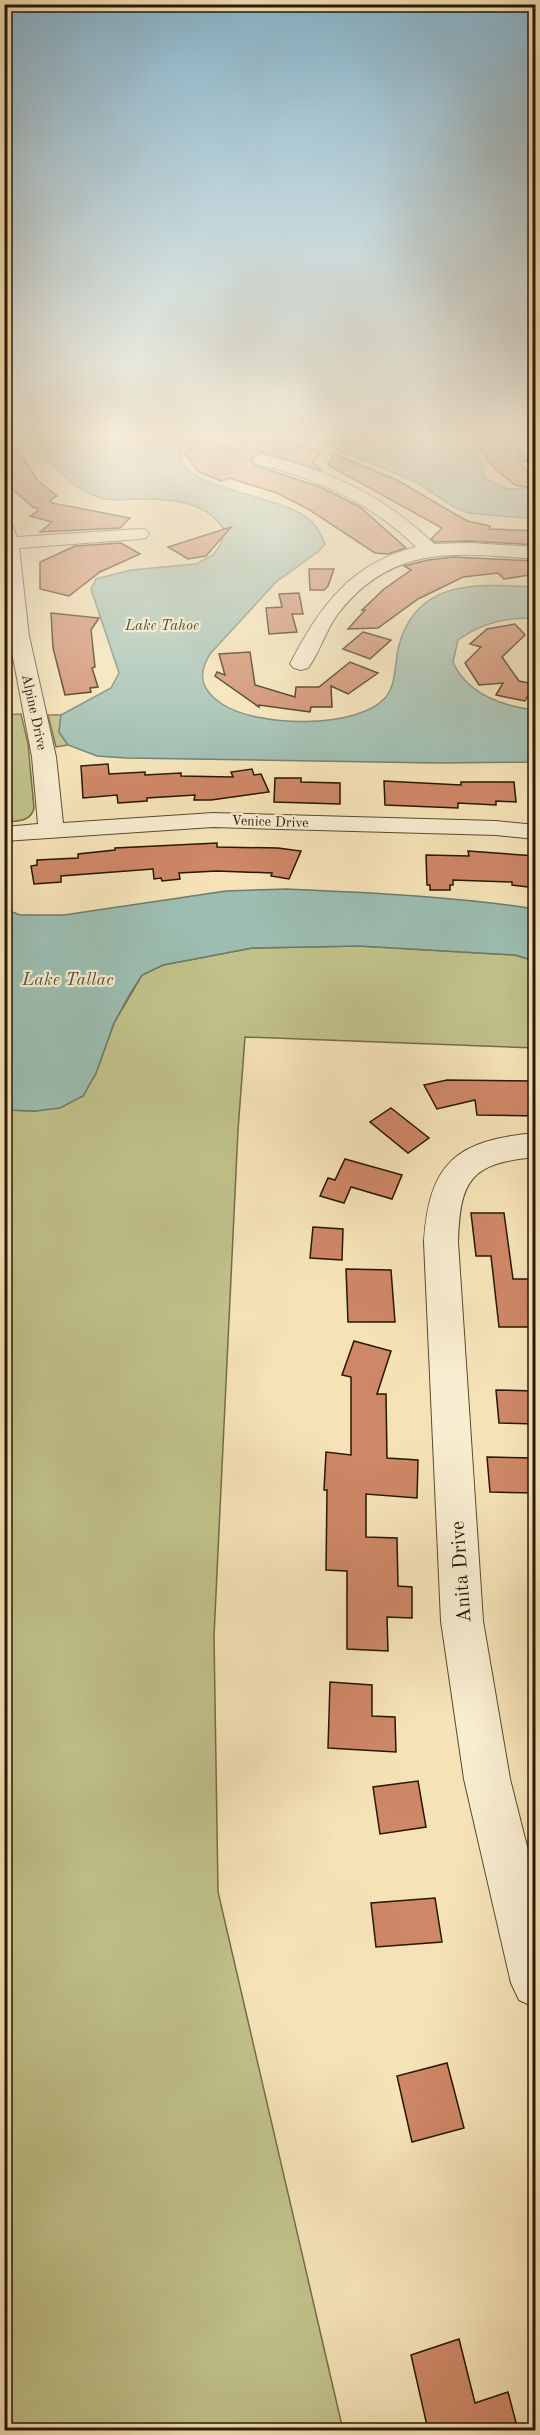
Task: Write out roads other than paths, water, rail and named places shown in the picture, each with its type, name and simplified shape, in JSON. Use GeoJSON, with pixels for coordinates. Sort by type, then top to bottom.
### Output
{"type":"FeatureCollection","features":[{"type":"Feature","properties":{"kind":"street","name":"Alpine Drive"},"geometry":{"type":"LineString","coordinates":[[7,552],[8,580],[44,757],[51,830]]}},
{"type":"Feature","properties":{"kind":"street"},"geometry":{"type":"LineString","coordinates":[[301,664],[319,628],[335,605],[377,570],[400,558],[424,552]]}},
{"type":"Feature","properties":{"kind":"street"},"geometry":{"type":"LineString","coordinates":[[514,552],[536,553]]}},
{"type":"Feature","properties":{"kind":"street","name":"Venice Drive"},"geometry":{"type":"LineString","coordinates":[[4,834],[213,820],[496,828],[536,832]]}},
{"type":"Feature","properties":{"kind":"street","name":"Anita Drive"},"geometry":{"type":"LineString","coordinates":[[536,1145],[493,1152],[471,1162],[458,1175],[448,1189],[443,1212],[441,1242],[462,1621],[487,1779],[536,1983]]}},
{"type":"Feature","properties":{"kind":"water","name":"Lake Tahoe"},"geometry":{"type":"Polygon","coordinates":[[[215,552],[318,552],[276,582],[210,654],[203,669],[203,682],[206,688],[222,704],[238,712],[281,721],[331,720],[353,715],[372,708],[386,697],[392,686],[398,649],[406,626],[419,609],[434,597],[451,590],[471,587],[492,585],[535,587],[535,618],[504,620],[476,629],[458,640],[453,662],[467,682],[487,696],[511,705],[535,710],[535,762],[438,763],[126,758],[97,756],[68,745],[59,732],[61,715],[111,688],[119,673],[91,589],[96,579],[131,570],[196,564],[215,552]]]}},
{"type":"Feature","properties":{"kind":"water","name":"Lake Tallac"},"geometry":{"type":"Polygon","coordinates":[[[287,889],[442,898],[535,909],[535,961],[515,955],[359,946],[252,948],[163,965],[142,975],[130,994],[114,1023],[96,1073],[83,1096],[60,1108],[36,1111],[5,1110],[5,909],[20,915],[64,915],[226,891],[287,889]]]}}]}
